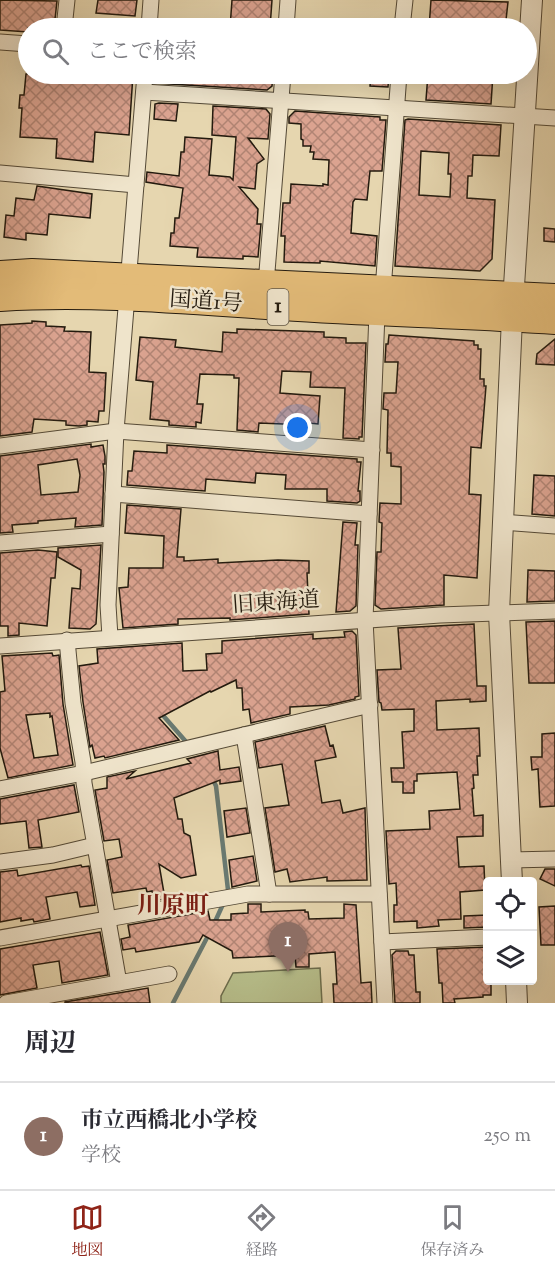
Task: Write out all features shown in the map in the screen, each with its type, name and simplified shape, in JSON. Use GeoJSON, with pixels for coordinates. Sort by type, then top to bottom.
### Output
{"type":"FeatureCollection","features":[{"type":"Feature","properties":{"kind":"highway","name":"国道1号"},"geometry":{"type":"LineString","coordinates":[[0,274],[32,272],[128,288],[380,302],[513,307],[555,297]]}},
{"type":"Feature","properties":{"kind":"highway","name":"国道1号"},"geometry":{"type":"LineString","coordinates":[[0,298],[128,288],[266,284],[380,302]]}},
{"type":"Feature","properties":{"kind":"highway","name":"国道1号"},"geometry":{"type":"LineString","coordinates":[[513,307],[555,321]]}},
{"type":"Feature","properties":{"kind":"street"},"geometry":{"type":"LineString","coordinates":[[65,18],[67,0]]}},
{"type":"Feature","properties":{"kind":"street"},"geometry":{"type":"LineString","coordinates":[[149,18],[150,0]]}},
{"type":"Feature","properties":{"kind":"street"},"geometry":{"type":"LineString","coordinates":[[287,18],[288,0]]}},
{"type":"Feature","properties":{"kind":"street"},"geometry":{"type":"LineString","coordinates":[[403,18],[405,0]]}},
{"type":"Feature","properties":{"kind":"street"},"geometry":{"type":"LineString","coordinates":[[531,18],[532,0]]}},
{"type":"Feature","properties":{"kind":"street"},"geometry":{"type":"LineString","coordinates":[[0,42],[18,43]]}},
{"type":"Feature","properties":{"kind":"street"},"geometry":{"type":"LineString","coordinates":[[110,637],[108,605],[113,494],[145,84]]}},
{"type":"Feature","properties":{"kind":"street"},"geometry":{"type":"LineString","coordinates":[[266,284],[282,84]]}},
{"type":"Feature","properties":{"kind":"street"},"geometry":{"type":"LineString","coordinates":[[385,1003],[365,620],[380,302],[398,84]]}},
{"type":"Feature","properties":{"kind":"street"},"geometry":{"type":"LineString","coordinates":[[512,877],[499,613],[526,84]]}},
{"type":"Feature","properties":{"kind":"street"},"geometry":{"type":"LineString","coordinates":[[144,92],[555,118]]}},
{"type":"Feature","properties":{"kind":"street"},"geometry":{"type":"LineString","coordinates":[[0,173],[136,185]]}},
{"type":"Feature","properties":{"kind":"street"},"geometry":{"type":"LineString","coordinates":[[0,446],[117,431],[372,450]]}},
{"type":"Feature","properties":{"kind":"street"},"geometry":{"type":"LineString","coordinates":[[113,494],[369,514]]}},
{"type":"Feature","properties":{"kind":"street"},"geometry":{"type":"LineString","coordinates":[[502,522],[555,526]]}},
{"type":"Feature","properties":{"kind":"street"},"geometry":{"type":"LineString","coordinates":[[0,543],[111,534]]}},
{"type":"Feature","properties":{"kind":"street","name":"旧東海道"},"geometry":{"type":"LineString","coordinates":[[0,646],[365,620],[555,611]]}},
{"type":"Feature","properties":{"kind":"street"},"geometry":{"type":"LineString","coordinates":[[67,640],[73,703],[119,983]]}},
{"type":"Feature","properties":{"kind":"street"},"geometry":{"type":"LineString","coordinates":[[0,789],[84,773],[370,705]]}},
{"type":"Feature","properties":{"kind":"street"},"geometry":{"type":"LineString","coordinates":[[244,735],[269,894]]}},
{"type":"Feature","properties":{"kind":"street"},"geometry":{"type":"LineString","coordinates":[[0,862],[52,855],[95,845]]}},
{"type":"Feature","properties":{"kind":"street"},"geometry":{"type":"LineString","coordinates":[[510,860],[555,859]]}},
{"type":"Feature","properties":{"kind":"street"},"geometry":{"type":"LineString","coordinates":[[0,938],[236,895],[379,894]]}},
{"type":"Feature","properties":{"kind":"street"},"geometry":{"type":"LineString","coordinates":[[382,942],[483,937]]}},
{"type":"Feature","properties":{"kind":"street"},"geometry":{"type":"LineString","coordinates":[[6,1003],[87,996],[119,983],[169,974]]}},
{"type":"Feature","properties":{"kind":"street"},"geometry":{"type":"LineString","coordinates":[[516,985],[517,1003]]}},
{"type":"Feature","properties":{"kind":"green space"},"geometry":{"type":"Polygon","coordinates":[[[320,968],[322,1003],[221,1003],[221,996],[233,973],[320,968]]]}},
{"type":"Feature","properties":{"kind":"building"},"geometry":{"type":"Polygon","coordinates":[[[0,0],[57,1],[55,18],[18,18],[18,31],[0,30],[0,0]]]}},
{"type":"Feature","properties":{"kind":"building"},"geometry":{"type":"Polygon","coordinates":[[[98,0],[137,0],[135,16],[96,13],[98,0]]]}},
{"type":"Feature","properties":{"kind":"building"},"geometry":{"type":"Polygon","coordinates":[[[232,0],[272,0],[271,18],[231,18],[232,0]]]}},
{"type":"Feature","properties":{"kind":"building"},"geometry":{"type":"Polygon","coordinates":[[[431,0],[508,2],[506,18],[430,18],[431,0]]]}},
{"type":"Feature","properties":{"kind":"building"},"geometry":{"type":"Polygon","coordinates":[[[25,84],[132,84],[129,135],[95,132],[93,162],[56,158],[57,139],[20,137],[22,108],[19,108],[20,95],[24,95],[25,84]]]}},
{"type":"Feature","properties":{"kind":"building"},"geometry":{"type":"Polygon","coordinates":[[[170,84],[272,84],[267,90],[170,84]]]}},
{"type":"Feature","properties":{"kind":"building"},"geometry":{"type":"Polygon","coordinates":[[[370,84],[388,84],[388,87],[370,86],[370,84]]]}},
{"type":"Feature","properties":{"kind":"building"},"geometry":{"type":"Polygon","coordinates":[[[427,84],[492,84],[491,104],[426,100],[427,84]]]}},
{"type":"Feature","properties":{"kind":"building"},"geometry":{"type":"Polygon","coordinates":[[[155,104],[178,104],[176,121],[154,119],[155,104]]]}},
{"type":"Feature","properties":{"kind":"building"},"geometry":{"type":"Polygon","coordinates":[[[213,106],[266,109],[270,114],[268,139],[248,138],[264,159],[257,164],[255,189],[239,187],[258,209],[257,224],[261,224],[258,257],[243,256],[243,259],[197,257],[198,248],[170,246],[175,218],[179,218],[183,188],[146,182],[147,172],[179,176],[185,137],[212,139],[209,175],[230,177],[233,180],[236,137],[212,135],[213,106]]]}},
{"type":"Feature","properties":{"kind":"building"},"geometry":{"type":"Polygon","coordinates":[[[295,111],[380,117],[380,120],[386,120],[382,171],[370,171],[367,200],[355,199],[353,202],[351,233],[377,236],[375,266],[320,261],[320,263],[284,262],[285,236],[281,236],[283,203],[290,203],[291,184],[328,185],[329,160],[313,159],[314,152],[310,152],[311,146],[303,146],[301,124],[289,123],[289,117],[295,111]]]}},
{"type":"Feature","properties":{"kind":"building"},"geometry":{"type":"Polygon","coordinates":[[[405,120],[501,125],[499,156],[473,155],[472,176],[468,176],[467,198],[495,200],[492,259],[480,271],[395,266],[405,120]],[[421,151],[419,195],[450,197],[449,153],[421,151]]]}},
{"type":"Feature","properties":{"kind":"building"},"geometry":{"type":"Polygon","coordinates":[[[37,186],[92,194],[90,218],[49,214],[47,235],[26,233],[26,240],[4,237],[6,215],[14,216],[16,198],[34,200],[37,186]]]}},
{"type":"Feature","properties":{"kind":"building"},"geometry":{"type":"Polygon","coordinates":[[[544,228],[555,229],[555,242],[544,241],[544,228]]]}},
{"type":"Feature","properties":{"kind":"building"},"geometry":{"type":"Polygon","coordinates":[[[32,321],[46,322],[46,326],[65,327],[64,331],[91,332],[89,372],[106,373],[104,411],[99,411],[98,422],[87,421],[87,425],[79,426],[66,425],[66,421],[34,419],[32,432],[0,436],[0,325],[32,323],[32,321]]]}},
{"type":"Feature","properties":{"kind":"building"},"geometry":{"type":"Polygon","coordinates":[[[237,329],[324,332],[324,337],[346,338],[346,343],[366,343],[362,437],[359,439],[343,438],[345,388],[310,387],[311,372],[282,371],[280,393],[320,396],[318,424],[259,423],[258,432],[237,430],[239,378],[234,378],[234,375],[200,374],[197,404],[203,404],[201,423],[196,422],[196,427],[169,425],[169,421],[150,419],[153,382],[136,380],[140,337],[176,340],[175,347],[222,352],[223,332],[237,333],[237,329]]]}},
{"type":"Feature","properties":{"kind":"building"},"geometry":{"type":"Polygon","coordinates":[[[389,335],[474,341],[474,345],[478,345],[478,349],[481,349],[480,379],[484,379],[484,386],[486,386],[481,448],[471,447],[469,494],[481,495],[477,578],[444,575],[444,605],[381,609],[375,605],[377,552],[381,552],[380,503],[401,504],[401,467],[391,466],[391,453],[387,453],[388,410],[383,409],[384,393],[396,393],[398,362],[385,362],[389,335]]]}},
{"type":"Feature","properties":{"kind":"building"},"geometry":{"type":"Polygon","coordinates":[[[555,339],[555,365],[536,364],[537,354],[555,339]]]}},
{"type":"Feature","properties":{"kind":"building"},"geometry":{"type":"Polygon","coordinates":[[[91,444],[91,447],[103,445],[105,464],[103,464],[102,525],[75,527],[76,518],[12,525],[13,532],[0,533],[0,456],[91,444]],[[77,459],[38,465],[41,495],[78,492],[80,475],[77,459]]]}},
{"type":"Feature","properties":{"kind":"building"},"geometry":{"type":"Polygon","coordinates":[[[167,445],[357,459],[357,462],[361,462],[358,491],[360,491],[360,501],[357,503],[327,501],[327,489],[285,489],[286,475],[256,473],[255,483],[206,479],[205,491],[127,485],[128,471],[132,471],[134,451],[167,453],[167,445]]]}},
{"type":"Feature","properties":{"kind":"building"},"geometry":{"type":"Polygon","coordinates":[[[534,475],[555,476],[555,516],[532,514],[534,475]]]}},
{"type":"Feature","properties":{"kind":"building"},"geometry":{"type":"Polygon","coordinates":[[[127,505],[181,509],[177,557],[184,557],[184,561],[218,559],[218,563],[309,561],[309,573],[307,573],[309,614],[230,620],[230,618],[178,619],[178,624],[123,628],[119,588],[128,587],[129,568],[163,568],[164,536],[125,533],[127,505]]]}},
{"type":"Feature","properties":{"kind":"building"},"geometry":{"type":"Polygon","coordinates":[[[343,522],[357,523],[356,606],[350,611],[336,612],[343,522]]]}},
{"type":"Feature","properties":{"kind":"building"},"geometry":{"type":"Polygon","coordinates":[[[101,545],[96,624],[90,629],[69,628],[72,588],[80,589],[81,570],[58,557],[58,548],[101,545]]]}},
{"type":"Feature","properties":{"kind":"building"},"geometry":{"type":"Polygon","coordinates":[[[38,550],[57,552],[55,578],[51,578],[47,626],[19,623],[19,635],[8,636],[8,626],[0,626],[0,553],[38,550]]]}},
{"type":"Feature","properties":{"kind":"building"},"geometry":{"type":"Polygon","coordinates":[[[528,570],[555,571],[555,601],[527,602],[528,570]]]}},
{"type":"Feature","properties":{"kind":"building"},"geometry":{"type":"Polygon","coordinates":[[[555,621],[555,683],[529,683],[526,622],[555,621]]]}},
{"type":"Feature","properties":{"kind":"building"},"geometry":{"type":"Polygon","coordinates":[[[474,624],[477,686],[486,686],[486,701],[470,702],[470,699],[436,701],[437,730],[479,728],[478,775],[473,775],[474,788],[472,789],[474,816],[483,815],[483,836],[457,837],[459,867],[484,866],[484,877],[483,890],[460,892],[461,919],[438,920],[439,926],[417,928],[417,921],[394,922],[394,905],[397,905],[396,883],[389,884],[386,831],[430,829],[429,811],[460,809],[457,772],[417,774],[417,781],[414,781],[414,793],[403,793],[403,782],[392,782],[391,768],[404,768],[402,732],[414,731],[414,709],[382,710],[379,702],[377,670],[401,669],[398,628],[474,624]]]}},
{"type":"Feature","properties":{"kind":"building"},"geometry":{"type":"Polygon","coordinates":[[[352,631],[356,635],[359,696],[355,699],[329,705],[290,707],[290,714],[251,723],[249,709],[243,710],[242,688],[237,688],[236,680],[159,718],[179,740],[105,758],[104,756],[95,758],[92,745],[90,747],[79,666],[98,663],[97,649],[182,643],[183,671],[207,670],[206,654],[222,653],[222,641],[313,634],[313,639],[345,637],[344,632],[352,631]]]}},
{"type":"Feature","properties":{"kind":"building"},"geometry":{"type":"Polygon","coordinates":[[[52,653],[53,656],[59,655],[63,704],[73,765],[8,778],[0,748],[0,692],[5,691],[2,656],[52,653]],[[50,713],[26,715],[34,758],[58,755],[52,716],[50,717],[50,713]]]}},
{"type":"Feature","properties":{"kind":"building"},"geometry":{"type":"Polygon","coordinates":[[[325,726],[330,746],[333,745],[336,757],[315,761],[322,803],[340,800],[343,813],[365,808],[367,880],[327,881],[327,877],[290,882],[287,869],[275,872],[265,808],[289,805],[282,764],[259,768],[255,742],[325,726]]]}},
{"type":"Feature","properties":{"kind":"building"},"geometry":{"type":"Polygon","coordinates":[[[555,733],[555,806],[540,807],[538,769],[532,770],[531,757],[542,757],[542,734],[555,733]]]}},
{"type":"Feature","properties":{"kind":"building"},"geometry":{"type":"Polygon","coordinates":[[[218,751],[220,770],[239,767],[241,781],[220,784],[220,780],[174,798],[178,819],[182,819],[184,833],[190,836],[196,875],[181,878],[159,864],[165,899],[153,901],[152,891],[147,892],[146,888],[113,893],[107,860],[122,857],[119,839],[104,841],[95,790],[107,788],[107,777],[135,771],[126,779],[191,763],[187,759],[218,751]]]}},
{"type":"Feature","properties":{"kind":"building"},"geometry":{"type":"Polygon","coordinates":[[[74,785],[79,812],[38,820],[42,847],[29,848],[26,821],[0,824],[0,799],[74,785]]]}},
{"type":"Feature","properties":{"kind":"building"},"geometry":{"type":"Polygon","coordinates":[[[246,808],[250,833],[227,837],[224,811],[246,808]]]}},
{"type":"Feature","properties":{"kind":"building"},"geometry":{"type":"Polygon","coordinates":[[[253,856],[257,881],[232,887],[229,860],[253,856]]]}},
{"type":"Feature","properties":{"kind":"building"},"geometry":{"type":"Polygon","coordinates":[[[81,865],[82,867],[89,866],[95,905],[80,907],[77,892],[46,897],[50,919],[34,922],[33,919],[21,921],[21,918],[0,922],[0,872],[17,870],[18,876],[81,865]]]}},
{"type":"Feature","properties":{"kind":"building"},"geometry":{"type":"Polygon","coordinates":[[[545,869],[555,869],[555,886],[540,879],[545,869]]]}},
{"type":"Feature","properties":{"kind":"building"},"geometry":{"type":"Polygon","coordinates":[[[248,904],[261,904],[261,912],[305,910],[308,912],[309,919],[344,918],[344,904],[356,905],[361,983],[371,982],[372,1003],[334,1003],[333,984],[337,984],[335,952],[309,954],[309,967],[296,967],[295,955],[233,958],[232,951],[203,935],[199,942],[136,952],[135,948],[123,950],[121,939],[130,937],[128,925],[208,911],[210,920],[231,920],[231,914],[248,913],[248,904]]]}},
{"type":"Feature","properties":{"kind":"building"},"geometry":{"type":"Polygon","coordinates":[[[555,906],[555,945],[541,945],[539,907],[555,906]]]}},
{"type":"Feature","properties":{"kind":"building"},"geometry":{"type":"Polygon","coordinates":[[[483,915],[483,927],[464,928],[464,916],[483,915]]]}},
{"type":"Feature","properties":{"kind":"building"},"geometry":{"type":"Polygon","coordinates":[[[100,932],[108,975],[62,983],[59,961],[33,965],[37,988],[0,995],[0,949],[100,932]]]}},
{"type":"Feature","properties":{"kind":"building"},"geometry":{"type":"Polygon","coordinates":[[[483,947],[483,985],[491,985],[491,995],[454,999],[455,1003],[443,1003],[437,949],[483,947]]]}},
{"type":"Feature","properties":{"kind":"building"},"geometry":{"type":"Polygon","coordinates":[[[396,951],[408,951],[409,955],[414,955],[416,992],[420,992],[420,1003],[395,1003],[392,955],[396,951]]]}},
{"type":"Feature","properties":{"kind":"building"},"geometry":{"type":"Polygon","coordinates":[[[148,988],[150,1003],[65,1003],[65,1002],[148,988]]]}},
{"type":"Feature","properties":{"kind":"waterway"},"geometry":{"type":"LineString","coordinates":[[160,712],[188,744]]}},
{"type":"Feature","properties":{"kind":"waterway"},"geometry":{"type":"LineString","coordinates":[[212,778],[216,786],[228,890],[226,894]]}},
{"type":"Feature","properties":{"kind":"waterway"},"geometry":{"type":"LineString","coordinates":[[214,924],[224,902]]}},
{"type":"Feature","properties":{"kind":"waterway"},"geometry":{"type":"LineString","coordinates":[[173,1003],[210,932]]}},
{"type":"Feature","properties":{"kind":"place","name":"市立西橋北小学校"},"geometry":{"type":"Point","coordinates":[288,972]}},
{"type":"Feature","properties":{"kind":"district","name":"川原町"},"geometry":{"type":"Point","coordinates":[173,907]}}]}
